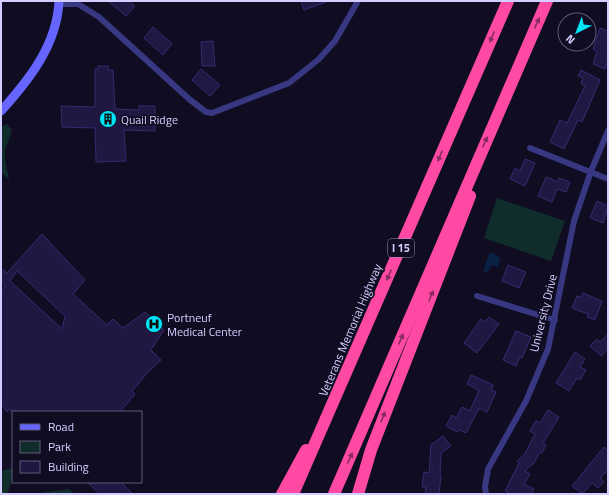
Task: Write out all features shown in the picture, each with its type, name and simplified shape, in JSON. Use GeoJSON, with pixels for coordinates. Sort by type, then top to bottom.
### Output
{"type":"FeatureCollection","features":[{"type":"Feature","properties":{"kind":"highway","name":"Veterans Memorial Highway"},"geometry":{"type":"LineString","coordinates":[[294,494],[508,1]]}},
{"type":"Feature","properties":{"kind":"highway"},"geometry":{"type":"LineString","coordinates":[[334,494],[547,1]]}},
{"type":"Feature","properties":{"kind":"highway"},"geometry":{"type":"LineString","coordinates":[[358,494],[376,436],[474,185],[475,165]]}},
{"type":"Feature","properties":{"kind":"highway"},"geometry":{"type":"LineString","coordinates":[[282,494],[301,458],[332,407]]}},
{"type":"Feature","properties":{"kind":"street"},"geometry":{"type":"LineString","coordinates":[[1,111],[35,68],[47,47],[56,24],[59,2],[78,4],[99,17],[189,99],[206,112],[212,113],[289,83],[319,59],[334,42],[358,1]]}},
{"type":"Feature","properties":{"kind":"street","name":"University Drive"},"geometry":{"type":"LineString","coordinates":[[486,494],[485,487],[488,469],[526,401],[548,349],[574,222],[591,171],[608,131]]}},
{"type":"Feature","properties":{"kind":"street"},"geometry":{"type":"LineString","coordinates":[[530,148],[608,179]]}},
{"type":"Feature","properties":{"kind":"street"},"geometry":{"type":"LineString","coordinates":[[477,296],[555,320]]}},
{"type":"Feature","properties":{"kind":"green space"},"geometry":{"type":"Polygon","coordinates":[[[7,124],[12,130],[5,150],[9,180],[1,172],[1,127],[7,124]]]}},
{"type":"Feature","properties":{"kind":"green space"},"geometry":{"type":"Polygon","coordinates":[[[497,198],[565,221],[551,261],[484,238],[497,198]]]}},
{"type":"Feature","properties":{"kind":"green space"},"geometry":{"type":"Polygon","coordinates":[[[12,468],[12,477],[8,494],[1,494],[1,471],[12,468]]]}},
{"type":"Feature","properties":{"kind":"green space"},"geometry":{"type":"Polygon","coordinates":[[[69,489],[75,494],[37,494],[39,493],[69,489]]]}},
{"type":"Feature","properties":{"kind":"water"},"geometry":{"type":"Polygon","coordinates":[[[490,252],[500,258],[498,267],[492,265],[487,273],[483,271],[490,252]]]}},
{"type":"Feature","properties":{"kind":"building"},"geometry":{"type":"Polygon","coordinates":[[[108,1],[129,1],[135,6],[126,16],[108,1]]]}},
{"type":"Feature","properties":{"kind":"building"},"geometry":{"type":"Polygon","coordinates":[[[301,1],[326,1],[326,2],[304,10],[301,1]]]}},
{"type":"Feature","properties":{"kind":"building"},"geometry":{"type":"Polygon","coordinates":[[[153,27],[172,44],[163,55],[144,38],[153,27]]]}},
{"type":"Feature","properties":{"kind":"building"},"geometry":{"type":"Polygon","coordinates":[[[600,28],[608,31],[608,60],[605,69],[593,64],[597,52],[597,37],[600,28]]]}},
{"type":"Feature","properties":{"kind":"building"},"geometry":{"type":"Polygon","coordinates":[[[213,41],[215,66],[202,66],[201,42],[213,41]]]}},
{"type":"Feature","properties":{"kind":"building","name":"Quail Ridge"},"geometry":{"type":"Polygon","coordinates":[[[98,66],[108,66],[108,70],[113,70],[115,109],[139,110],[139,106],[155,106],[155,131],[124,130],[126,161],[96,162],[95,128],[62,127],[61,106],[95,107],[95,69],[98,69],[98,66]]]}},
{"type":"Feature","properties":{"kind":"building"},"geometry":{"type":"Polygon","coordinates":[[[201,69],[220,85],[210,96],[192,80],[201,69]]]}},
{"type":"Feature","properties":{"kind":"building"},"geometry":{"type":"Polygon","coordinates":[[[581,70],[600,80],[582,122],[578,120],[564,149],[550,142],[560,120],[567,123],[585,86],[581,84],[583,78],[578,76],[581,70]]]}},
{"type":"Feature","properties":{"kind":"building"},"geometry":{"type":"Polygon","coordinates":[[[525,159],[535,163],[525,186],[510,179],[515,168],[520,171],[525,159]]]}},
{"type":"Feature","properties":{"kind":"building"},"geometry":{"type":"Polygon","coordinates":[[[546,177],[558,182],[559,178],[570,182],[566,192],[557,189],[552,202],[538,196],[546,177]]]}},
{"type":"Feature","properties":{"kind":"building"},"geometry":{"type":"Polygon","coordinates":[[[597,201],[608,206],[603,223],[590,218],[597,201]]]}},
{"type":"Feature","properties":{"kind":"building","name":"Portneuf Medical Center"},"geometry":{"type":"Polygon","coordinates":[[[42,234],[85,280],[73,294],[107,325],[113,319],[123,328],[145,312],[164,330],[151,350],[161,360],[148,372],[132,391],[135,394],[121,411],[12,412],[9,409],[7,412],[3,406],[1,407],[1,291],[5,286],[1,282],[1,268],[7,273],[42,234]],[[17,271],[10,281],[62,329],[65,316],[17,271]]]}},
{"type":"Feature","properties":{"kind":"building"},"geometry":{"type":"Polygon","coordinates":[[[508,265],[526,272],[519,288],[502,281],[508,265]]]}},
{"type":"Feature","properties":{"kind":"building"},"geometry":{"type":"Polygon","coordinates":[[[583,293],[602,301],[595,320],[587,317],[588,314],[572,308],[577,296],[581,297],[583,293]]]}},
{"type":"Feature","properties":{"kind":"building"},"geometry":{"type":"Polygon","coordinates":[[[489,317],[499,324],[477,353],[464,343],[481,319],[485,322],[489,317]]]}},
{"type":"Feature","properties":{"kind":"building"},"geometry":{"type":"Polygon","coordinates":[[[516,331],[531,337],[522,358],[520,357],[516,366],[503,360],[516,331]]]}},
{"type":"Feature","properties":{"kind":"building"},"geometry":{"type":"Polygon","coordinates":[[[608,334],[608,349],[601,356],[590,346],[597,339],[600,342],[608,334]]]}},
{"type":"Feature","properties":{"kind":"building"},"geometry":{"type":"Polygon","coordinates":[[[575,352],[585,359],[580,367],[586,370],[580,380],[577,378],[569,391],[556,383],[575,352]]]}},
{"type":"Feature","properties":{"kind":"building"},"geometry":{"type":"Polygon","coordinates":[[[471,375],[493,385],[491,390],[496,392],[487,412],[479,408],[466,433],[459,430],[457,432],[446,426],[452,415],[456,418],[462,407],[470,411],[479,390],[467,384],[471,375]]]}},
{"type":"Feature","properties":{"kind":"building"},"geometry":{"type":"Polygon","coordinates":[[[548,410],[559,417],[543,443],[546,445],[542,453],[540,452],[534,463],[525,471],[530,474],[524,484],[534,489],[531,494],[511,494],[505,491],[519,463],[517,461],[524,455],[535,434],[530,431],[536,421],[540,423],[548,410]]]}},
{"type":"Feature","properties":{"kind":"building"},"geometry":{"type":"Polygon","coordinates":[[[443,436],[451,446],[441,453],[439,494],[425,494],[426,487],[422,487],[424,472],[429,473],[431,445],[443,436]]]}},
{"type":"Feature","properties":{"kind":"building"},"geometry":{"type":"Polygon","coordinates":[[[604,447],[608,451],[608,470],[600,478],[604,482],[598,488],[592,483],[582,494],[572,486],[604,447]]]}},
{"type":"Feature","properties":{"kind":"building"},"geometry":{"type":"Polygon","coordinates":[[[88,483],[122,483],[133,494],[100,494],[88,483]]]}},
{"type":"Feature","properties":{"kind":"place","name":"Quail Ridge"},"geometry":{"type":"Point","coordinates":[108,119]}},
{"type":"Feature","properties":{"kind":"place","name":"Portneuf Medical Center"},"geometry":{"type":"Point","coordinates":[154,324]}}]}
